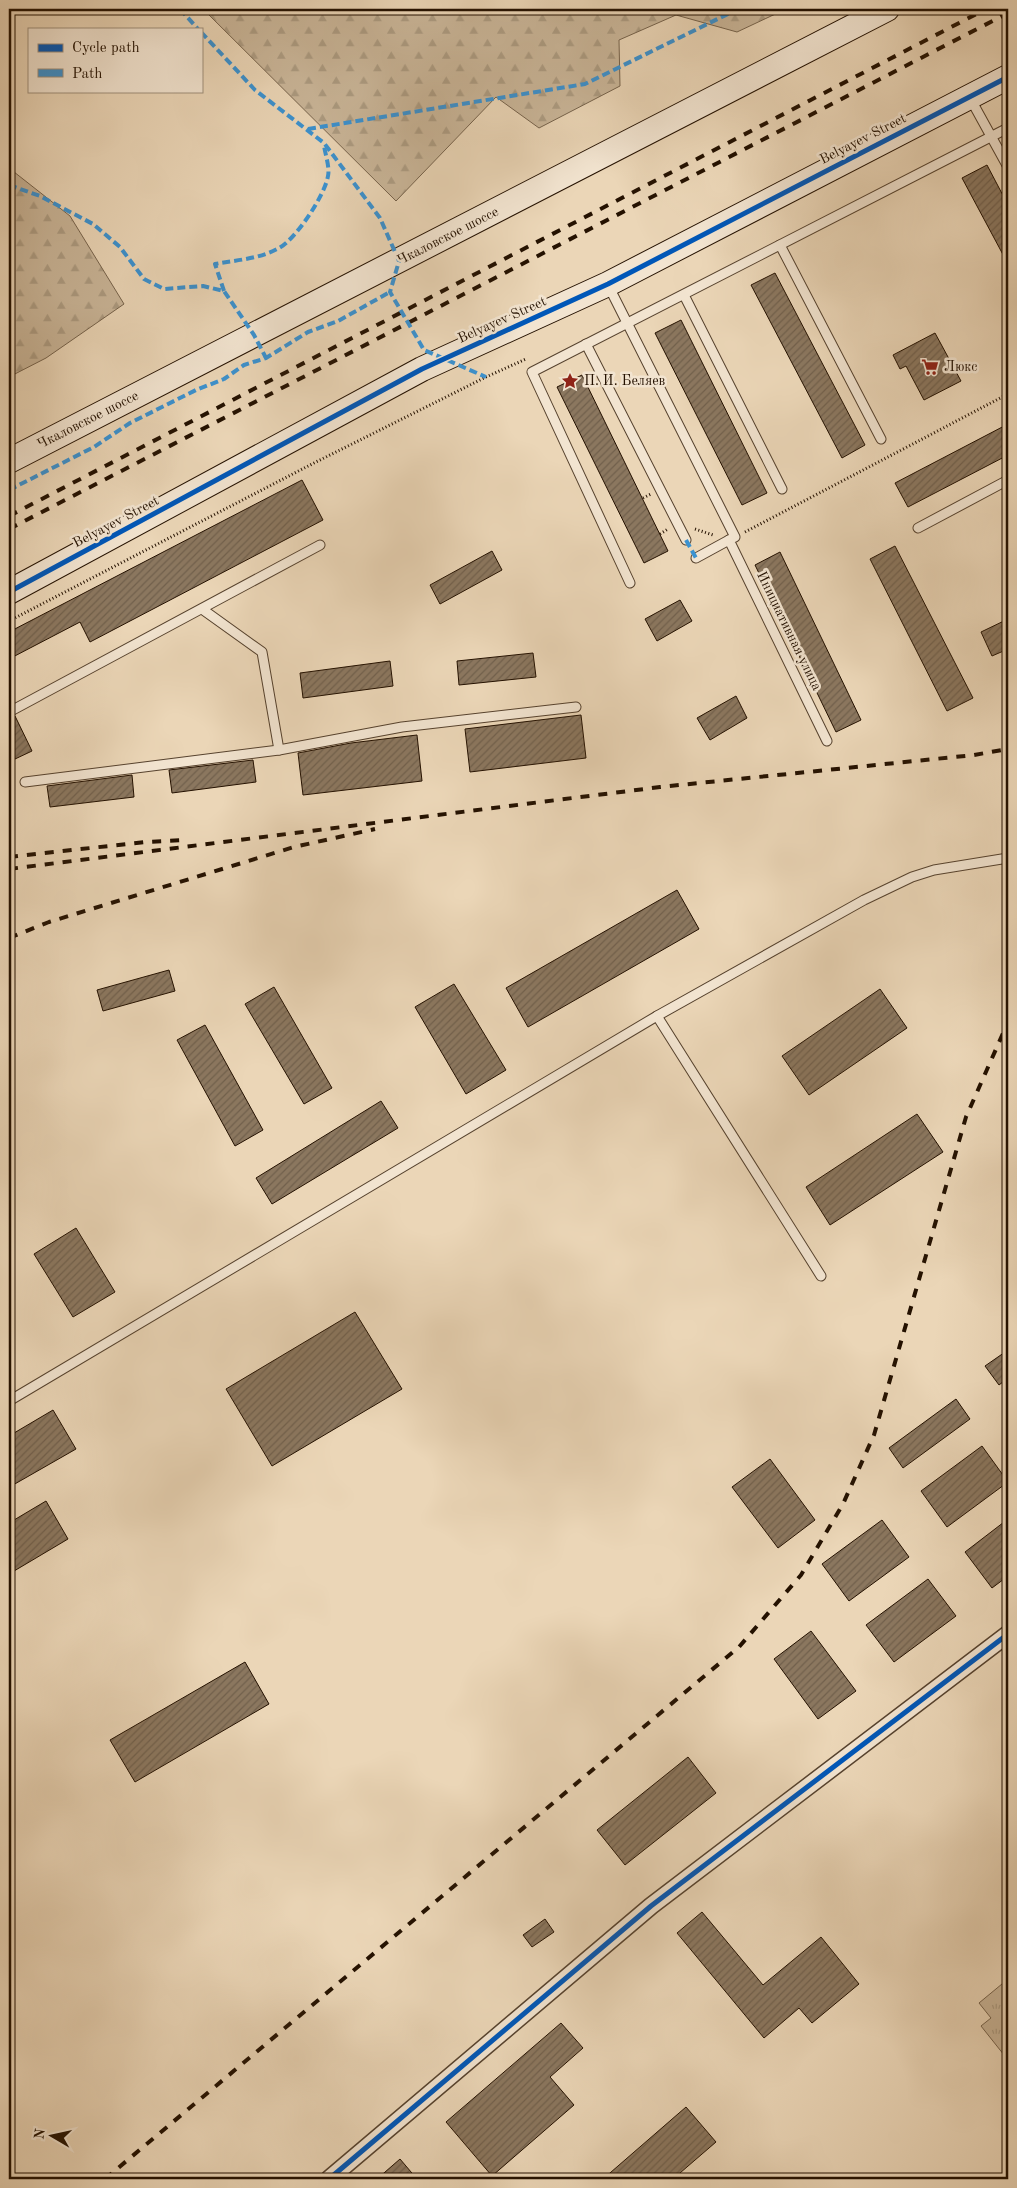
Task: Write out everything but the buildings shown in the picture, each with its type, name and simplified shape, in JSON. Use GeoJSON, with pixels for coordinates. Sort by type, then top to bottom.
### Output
{"type":"FeatureCollection","features":[{"type":"Feature","properties":{"kind":"street","name":"Чкаловское шоссе"},"geometry":{"type":"LineString","coordinates":[[9,461],[887,9]]}},
{"type":"Feature","properties":{"kind":"street","name":"Belyayev Street"},"geometry":{"type":"LineString","coordinates":[[9,592],[422,369],[608,284],[1008,77]]}},
{"type":"Feature","properties":{"kind":"street"},"geometry":{"type":"LineString","coordinates":[[329,2179],[651,1906],[1008,1634]]}},
{"type":"Feature","properties":{"kind":"lane"},"geometry":{"type":"LineString","coordinates":[[970,97],[1008,167]]}},
{"type":"Feature","properties":{"kind":"lane"},"geometry":{"type":"LineString","coordinates":[[630,583],[532,372],[1008,128]]}},
{"type":"Feature","properties":{"kind":"lane"},"geometry":{"type":"LineString","coordinates":[[780,245],[881,439]]}},
{"type":"Feature","properties":{"kind":"lane","name":"Инициативная улица"},"geometry":{"type":"LineString","coordinates":[[608,284],[732,538],[827,740]]}},
{"type":"Feature","properties":{"kind":"lane"},"geometry":{"type":"LineString","coordinates":[[684,294],[782,489]]}},
{"type":"Feature","properties":{"kind":"lane"},"geometry":{"type":"LineString","coordinates":[[586,344],[686,540]]}},
{"type":"Feature","properties":{"kind":"lane"},"geometry":{"type":"LineString","coordinates":[[918,528],[1008,480]]}},
{"type":"Feature","properties":{"kind":"lane"},"geometry":{"type":"LineString","coordinates":[[696,558],[732,538]]}},
{"type":"Feature","properties":{"kind":"lane"},"geometry":{"type":"LineString","coordinates":[[9,712],[320,545]]}},
{"type":"Feature","properties":{"kind":"lane"},"geometry":{"type":"LineString","coordinates":[[202,609],[262,652],[278,750]]}},
{"type":"Feature","properties":{"kind":"lane"},"geometry":{"type":"LineString","coordinates":[[25,782],[278,750],[402,727],[576,707]]}},
{"type":"Feature","properties":{"kind":"lane"},"geometry":{"type":"LineString","coordinates":[[9,1401],[657,1016],[864,900],[912,877],[934,870],[1008,858]]}},
{"type":"Feature","properties":{"kind":"lane"},"geometry":{"type":"LineString","coordinates":[[657,1016],[821,1276]]}},
{"type":"Feature","properties":{"kind":"path"},"geometry":{"type":"LineString","coordinates":[[9,621],[312,464],[486,377],[532,357]]}},
{"type":"Feature","properties":{"kind":"path"},"geometry":{"type":"LineString","coordinates":[[678,524],[732,538],[1008,394]]}},
{"type":"Feature","properties":{"kind":"green space"},"geometry":{"type":"Polygon","coordinates":[[[203,9],[786,9],[737,32],[676,15],[619,40],[620,86],[539,128],[496,97],[396,201],[203,9]]]}},
{"type":"Feature","properties":{"kind":"green space"},"geometry":{"type":"Polygon","coordinates":[[[9,168],[70,216],[124,304],[46,358],[9,377],[9,168]]]}},
{"type":"Feature","properties":{"kind":"green space"},"geometry":{"type":"Polygon","coordinates":[[[1008,1979],[1008,2060],[981,2026],[991,2018],[979,2003],[1008,1979]]]}},
{"type":"Feature","properties":{"kind":"railway"},"geometry":{"type":"LineString","coordinates":[[9,516],[986,9]]}},
{"type":"Feature","properties":{"kind":"railway"},"geometry":{"type":"LineString","coordinates":[[9,529],[1008,13]]}},
{"type":"Feature","properties":{"kind":"railway"},"geometry":{"type":"LineString","coordinates":[[9,869],[660,787],[974,755],[1008,749]]}},
{"type":"Feature","properties":{"kind":"railway"},"geometry":{"type":"LineString","coordinates":[[9,938],[49,922],[294,847],[375,829]]}},
{"type":"Feature","properties":{"kind":"railway"},"geometry":{"type":"LineString","coordinates":[[9,857],[145,842],[185,840]]}},
{"type":"Feature","properties":{"kind":"railway"},"geometry":{"type":"LineString","coordinates":[[105,2179],[739,1647],[801,1575],[843,1504],[874,1435],[966,1117],[1008,1022]]}},
{"type":"Feature","properties":{"kind":"marked path"},"geometry":{"type":"LineString","coordinates":[[180,9],[197,28]]}},
{"type":"Feature","properties":{"kind":"marked path"},"geometry":{"type":"LineString","coordinates":[[308,129],[585,84],[738,9]]}},
{"type":"Feature","properties":{"kind":"marked path"},"geometry":{"type":"LineString","coordinates":[[202,33],[255,90],[324,143],[380,218],[399,261],[390,292],[424,350],[486,377]]}},
{"type":"Feature","properties":{"kind":"marked path"},"geometry":{"type":"LineString","coordinates":[[224,291],[215,264],[256,257],[272,252],[286,243],[309,216],[326,184],[328,176],[324,145]]}},
{"type":"Feature","properties":{"kind":"marked path"},"geometry":{"type":"LineString","coordinates":[[9,185],[40,196],[93,224],[120,247],[144,279],[164,289],[203,286],[224,291],[254,335],[266,358]]}},
{"type":"Feature","properties":{"kind":"marked path"},"geometry":{"type":"LineString","coordinates":[[9,490],[94,447],[130,423],[196,390],[224,379],[244,365],[266,358],[308,332],[338,321],[390,292]]}},
{"type":"Feature","properties":{"kind":"marked path"},"geometry":{"type":"LineString","coordinates":[[686,540],[696,558]]}},
{"type":"Feature","properties":{"kind":"cycle path"},"geometry":{"type":"LineString","coordinates":[[9,592],[422,369],[608,284],[1008,77]]}},
{"type":"Feature","properties":{"kind":"cycle path"},"geometry":{"type":"LineString","coordinates":[[329,2179],[651,1906],[1008,1634]]}},
{"type":"Feature","properties":{"kind":"place","name":"Люкс"},"geometry":{"type":"Point","coordinates":[930,367]}},
{"type":"Feature","properties":{"kind":"place","name":"П. И. Беляев"},"geometry":{"type":"Point","coordinates":[570,381]}}]}
